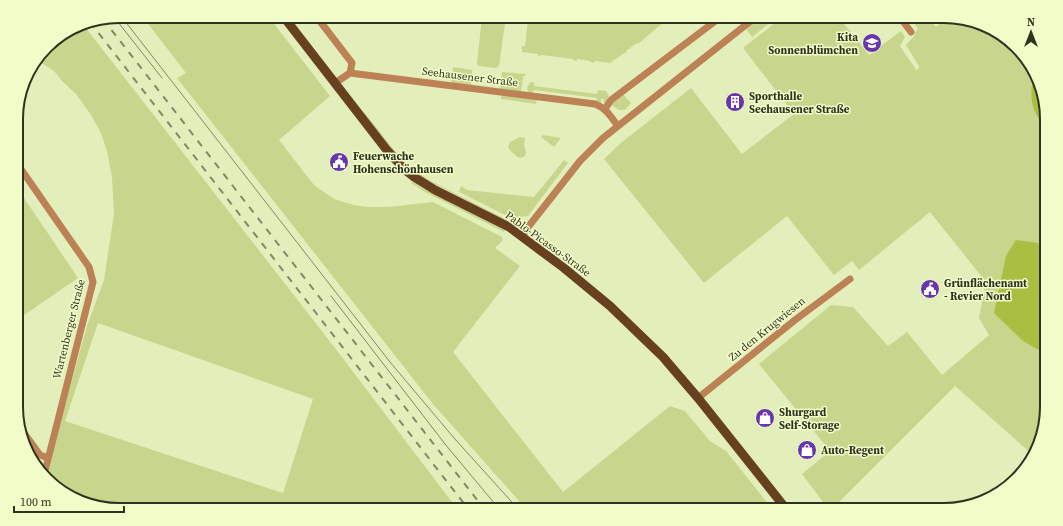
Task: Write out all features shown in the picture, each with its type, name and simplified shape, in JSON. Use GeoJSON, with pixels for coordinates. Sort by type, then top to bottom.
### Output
{"type":"FeatureCollection","features":[{"type":"Feature","properties":{"kind":"main road","name":"Pablo-Picasso-Straße"},"geometry":{"type":"LineString","coordinates":[[288,23],[390,154],[414,177],[435,190],[503,224],[521,236],[583,283],[610,306],[664,357],[781,503]]}},
{"type":"Feature","properties":{"kind":"street"},"geometry":{"type":"LineString","coordinates":[[321,23],[352,63],[350,73],[335,83]]}},
{"type":"Feature","properties":{"kind":"street"},"geometry":{"type":"LineString","coordinates":[[617,125],[605,109],[611,100],[713,23]]}},
{"type":"Feature","properties":{"kind":"street"},"geometry":{"type":"LineString","coordinates":[[521,236],[591,149],[617,125],[748,23]]}},
{"type":"Feature","properties":{"kind":"street"},"geometry":{"type":"LineString","coordinates":[[904,23],[911,32]]}},
{"type":"Feature","properties":{"kind":"street","name":"Seehausener Straße"},"geometry":{"type":"LineString","coordinates":[[350,73],[595,104],[605,109]]}},
{"type":"Feature","properties":{"kind":"street","name":"Wartenberger Straße"},"geometry":{"type":"LineString","coordinates":[[23,172],[89,267],[93,282],[46,468]]}},
{"type":"Feature","properties":{"kind":"street","name":"Zu den Krugwiesen"},"geometry":{"type":"LineString","coordinates":[[698,398],[800,316],[850,279]]}},
{"type":"Feature","properties":{"kind":"street"},"geometry":{"type":"LineString","coordinates":[[29,439],[40,455],[48,458]]}},
{"type":"Feature","properties":{"kind":"green space"},"geometry":{"type":"Polygon","coordinates":[[[147,23],[273,23],[330,96],[279,140],[314,185],[334,199],[354,205],[368,207],[389,207],[433,202],[502,237],[503,240],[495,248],[520,266],[453,352],[563,492],[670,406],[685,411],[710,441],[726,451],[767,503],[521,503],[433,404],[177,78],[186,73],[147,23]]]}},
{"type":"Feature","properties":{"kind":"green space"},"geometry":{"type":"Polygon","coordinates":[[[481,23],[505,23],[499,66],[496,68],[479,66],[477,64],[481,23]]]}},
{"type":"Feature","properties":{"kind":"green space"},"geometry":{"type":"Polygon","coordinates":[[[528,23],[663,23],[638,44],[637,43],[626,51],[627,52],[610,63],[595,61],[594,63],[577,59],[577,61],[573,59],[542,55],[538,56],[538,54],[522,52],[522,46],[525,46],[528,23]]]}},
{"type":"Feature","properties":{"kind":"green space"},"geometry":{"type":"Polygon","coordinates":[[[754,23],[770,23],[752,37],[746,29],[754,23]]]}},
{"type":"Feature","properties":{"kind":"green space"},"geometry":{"type":"Polygon","coordinates":[[[775,23],[844,23],[869,55],[901,31],[905,37],[900,46],[917,71],[919,66],[906,45],[918,29],[914,23],[933,23],[936,27],[941,23],[969,26],[981,30],[997,39],[1013,52],[1027,71],[1037,94],[1040,119],[1040,407],[1037,432],[1029,451],[955,386],[838,503],[824,503],[802,474],[830,451],[759,364],[831,305],[853,307],[888,346],[907,332],[942,375],[989,335],[979,318],[986,282],[930,212],[859,270],[852,261],[834,275],[787,216],[704,283],[604,159],[622,142],[691,88],[742,154],[794,114],[743,48],[775,23]]]}},
{"type":"Feature","properties":{"kind":"green space"},"geometry":{"type":"Polygon","coordinates":[[[86,29],[335,348],[453,503],[106,502],[94,500],[77,493],[66,487],[49,472],[64,408],[87,326],[104,280],[114,214],[112,177],[107,151],[101,133],[91,115],[76,94],[54,71],[42,63],[43,61],[61,43],[71,36],[86,29]],[[98,323],[65,421],[283,493],[313,399],[98,323]]]}},
{"type":"Feature","properties":{"kind":"green space"},"geometry":{"type":"Polygon","coordinates":[[[453,67],[472,70],[471,86],[451,83],[453,67]]]}},
{"type":"Feature","properties":{"kind":"green space"},"geometry":{"type":"Polygon","coordinates":[[[502,72],[526,74],[523,76],[521,92],[500,89],[502,72]]]}},
{"type":"Feature","properties":{"kind":"green space"},"geometry":{"type":"Polygon","coordinates":[[[1032,81],[1037,94],[1040,120],[1032,103],[1032,81]]]}},
{"type":"Feature","properties":{"kind":"green space"},"geometry":{"type":"Polygon","coordinates":[[[531,82],[534,82],[534,86],[597,94],[598,90],[606,91],[609,96],[606,102],[603,103],[604,99],[601,99],[601,103],[596,102],[597,98],[534,90],[533,93],[529,93],[527,88],[531,82]]]}},
{"type":"Feature","properties":{"kind":"green space"},"geometry":{"type":"Polygon","coordinates":[[[623,94],[631,103],[625,110],[619,110],[613,106],[612,102],[623,94]]]}},
{"type":"Feature","properties":{"kind":"green space"},"geometry":{"type":"Polygon","coordinates":[[[501,95],[537,99],[536,104],[501,99],[501,95]]]}},
{"type":"Feature","properties":{"kind":"green space"},"geometry":{"type":"Polygon","coordinates":[[[364,113],[408,165],[429,180],[509,221],[508,222],[421,177],[397,156],[364,113]]]}},
{"type":"Feature","properties":{"kind":"green space"},"geometry":{"type":"Polygon","coordinates":[[[543,135],[561,138],[554,147],[541,137],[543,135]]]}},
{"type":"Feature","properties":{"kind":"green space"},"geometry":{"type":"Polygon","coordinates":[[[520,137],[525,138],[524,145],[526,153],[525,156],[520,158],[508,147],[510,142],[520,137]]]}},
{"type":"Feature","properties":{"kind":"green space"},"geometry":{"type":"Polygon","coordinates":[[[564,160],[568,163],[528,216],[511,218],[459,192],[461,186],[467,190],[534,197],[564,160]]]}},
{"type":"Feature","properties":{"kind":"green space"},"geometry":{"type":"Polygon","coordinates":[[[412,181],[422,188],[505,230],[504,232],[425,192],[411,183],[412,181]]]}},
{"type":"Feature","properties":{"kind":"green space"},"geometry":{"type":"Polygon","coordinates":[[[23,196],[78,278],[23,316],[23,196]]]}},
{"type":"Feature","properties":{"kind":"green space"},"geometry":{"type":"Polygon","coordinates":[[[1016,240],[1038,243],[1040,251],[1040,351],[1023,341],[994,313],[1006,256],[1016,240]]]}},
{"type":"Feature","properties":{"kind":"tram line"},"geometry":{"type":"LineString","coordinates":[[119,23],[162,78]]}},
{"type":"Feature","properties":{"kind":"tram line"},"geometry":{"type":"LineString","coordinates":[[126,23],[390,362],[454,438],[513,503]]}},
{"type":"Feature","properties":{"kind":"tram line"},"geometry":{"type":"LineString","coordinates":[[331,296],[445,444],[494,503]]}},
{"type":"Feature","properties":{"kind":"railway"},"geometry":{"type":"LineString","coordinates":[[107,24],[480,503]]}},
{"type":"Feature","properties":{"kind":"railway"},"geometry":{"type":"LineString","coordinates":[[93,26],[464,503]]}},
{"type":"Feature","properties":{"kind":"place","name":"Kita Sonnenblümchen"},"geometry":{"type":"Point","coordinates":[872,43]}},
{"type":"Feature","properties":{"kind":"place","name":"Sporthalle Seehausener Straße"},"geometry":{"type":"Point","coordinates":[735,102]}},
{"type":"Feature","properties":{"kind":"place","name":"Feuerwache Hohenschönhausen"},"geometry":{"type":"Point","coordinates":[339,162]}},
{"type":"Feature","properties":{"kind":"place","name":"Grünflächenamt - Revier Nord"},"geometry":{"type":"Point","coordinates":[930,289]}},
{"type":"Feature","properties":{"kind":"place","name":"Shurgard Self-Storage"},"geometry":{"type":"Point","coordinates":[765,418]}},
{"type":"Feature","properties":{"kind":"place","name":"Auto-Regent"},"geometry":{"type":"Point","coordinates":[807,450]}}]}
